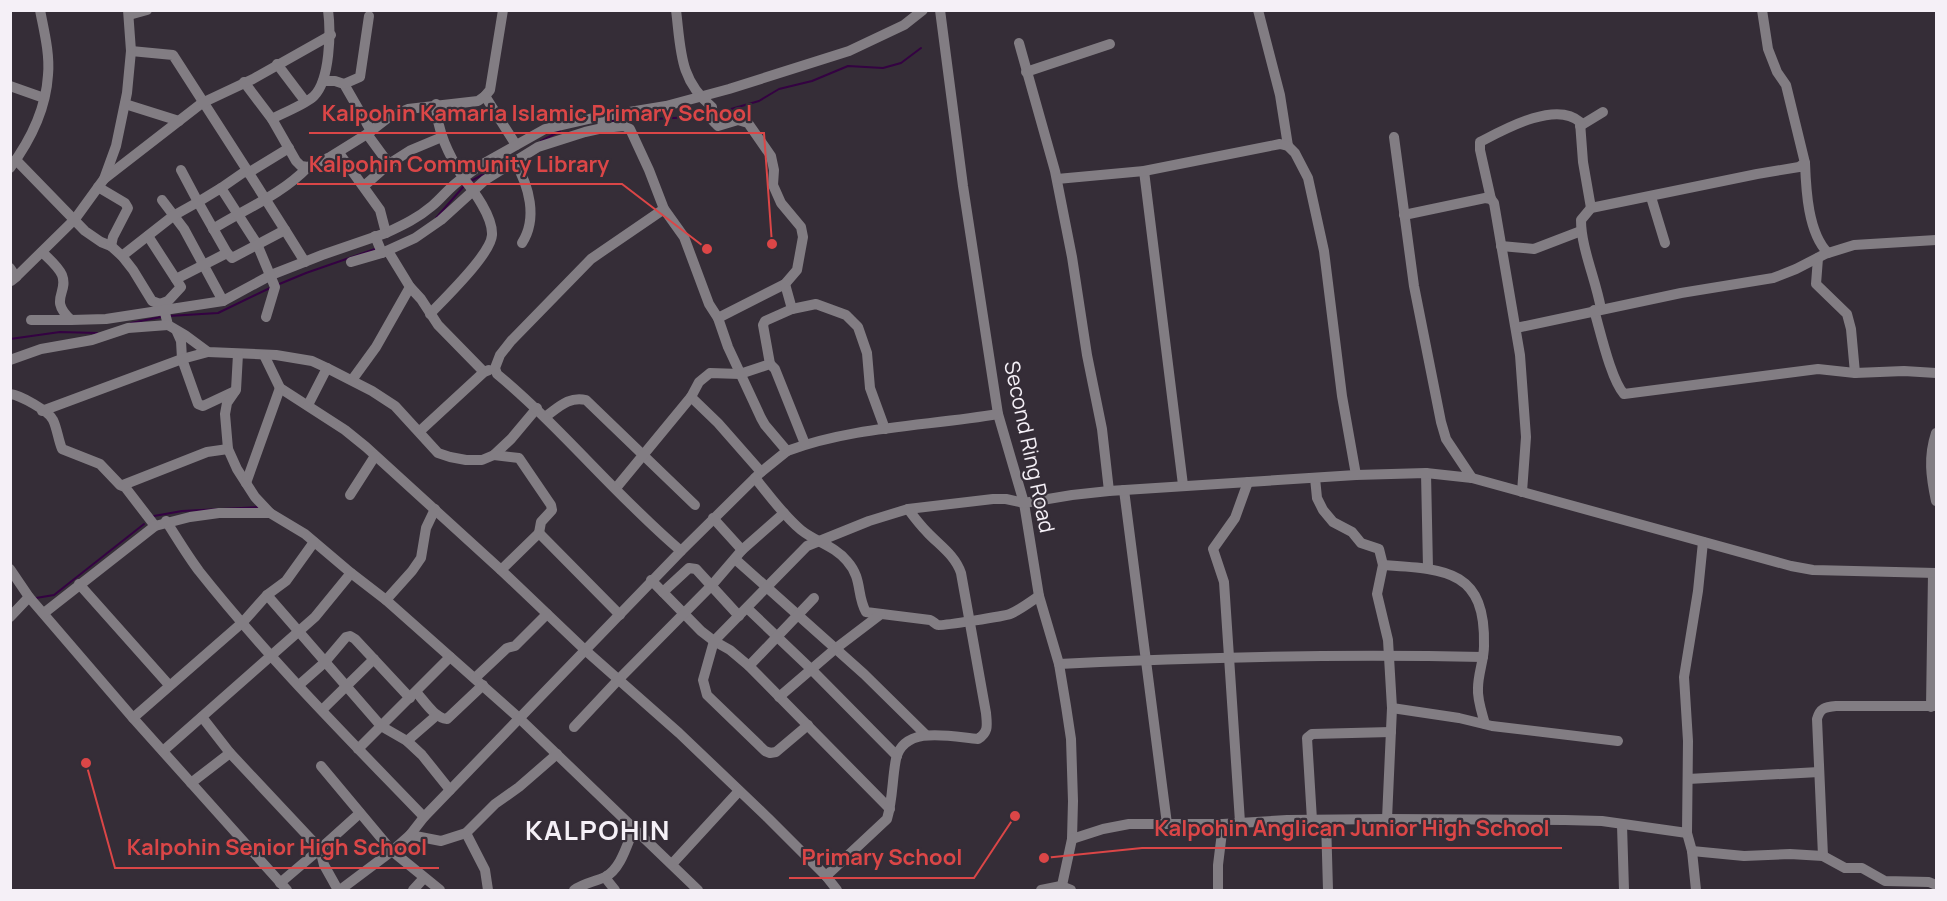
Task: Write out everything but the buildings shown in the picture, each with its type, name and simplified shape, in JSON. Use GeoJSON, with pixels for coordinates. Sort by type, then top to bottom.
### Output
{"type":"FeatureCollection","features":[{"type":"Feature","properties":{"kind":"street"},"geometry":{"type":"LineString","coordinates":[[40,10],[49,74],[44,98],[30,137],[13,164],[75,219],[85,231],[111,246],[133,270],[152,301],[177,332],[181,341],[182,359],[198,404],[200,406],[236,390]]}},
{"type":"Feature","properties":{"kind":"street"},"geometry":{"type":"LineString","coordinates":[[12,276],[42,252],[75,219],[101,183],[116,146],[125,104],[131,51],[129,13],[147,10]]}},
{"type":"Feature","properties":{"kind":"street"},"geometry":{"type":"LineString","coordinates":[[272,118],[314,96],[322,81],[331,35],[328,10]]}},
{"type":"Feature","properties":{"kind":"street"},"geometry":{"type":"LineString","coordinates":[[213,229],[265,201],[308,167],[339,153],[389,117],[408,109],[478,101],[485,96],[489,90],[503,10]]}},
{"type":"Feature","properties":{"kind":"street"},"geometry":{"type":"LineString","coordinates":[[676,10],[683,69],[689,82],[700,97],[712,107],[713,121],[718,126],[738,120],[748,123],[771,156],[774,170],[772,186],[781,203],[801,227],[803,237],[797,270],[785,284],[718,318]]}},
{"type":"Feature","properties":{"kind":"street"},"geometry":{"type":"LineString","coordinates":[[10,360],[41,349],[92,340],[191,306],[223,301],[273,281],[305,262],[416,238],[441,220],[467,183],[516,145],[545,129],[603,122],[666,106],[849,51],[904,25],[923,10]]}},
{"type":"Feature","properties":{"kind":"street","name":"Second Ring Road"},"geometry":{"type":"LineString","coordinates":[[940,10],[963,186],[998,414],[1024,503],[1039,596],[1059,664],[1071,739],[1072,838],[1064,889]]}},
{"type":"Feature","properties":{"kind":"street"},"geometry":{"type":"LineString","coordinates":[[1258,10],[1280,94],[1288,146]]}},
{"type":"Feature","properties":{"kind":"street"},"geometry":{"type":"LineString","coordinates":[[1762,10],[1768,49],[1777,72],[1786,85],[1805,163],[1808,203],[1823,255],[1816,284],[1847,314],[1851,329],[1855,373]]}},
{"type":"Feature","properties":{"kind":"street"},"geometry":{"type":"LineString","coordinates":[[322,81],[344,84],[360,77],[369,16]]}},
{"type":"Feature","properties":{"kind":"street"},"geometry":{"type":"LineString","coordinates":[[101,183],[202,103],[253,79],[331,35]]}},
{"type":"Feature","properties":{"kind":"street"},"geometry":{"type":"LineString","coordinates":[[1019,43],[1057,179],[1087,356],[1102,429],[1110,491]]}},
{"type":"Feature","properties":{"kind":"street"},"geometry":{"type":"LineString","coordinates":[[1026,72],[1110,44]]}},
{"type":"Feature","properties":{"kind":"street"},"geometry":{"type":"LineString","coordinates":[[131,51],[172,55],[305,262]]}},
{"type":"Feature","properties":{"kind":"street"},"geometry":{"type":"LineString","coordinates":[[277,64],[305,101]]}},
{"type":"Feature","properties":{"kind":"street"},"geometry":{"type":"LineString","coordinates":[[244,82],[272,118],[296,161],[308,167]]}},
{"type":"Feature","properties":{"kind":"street"},"geometry":{"type":"LineString","coordinates":[[344,84],[369,133],[389,164]]}},
{"type":"Feature","properties":{"kind":"street"},"geometry":{"type":"LineString","coordinates":[[10,86],[44,98]]}},
{"type":"Feature","properties":{"kind":"street"},"geometry":{"type":"LineString","coordinates":[[485,96],[516,145]]}},
{"type":"Feature","properties":{"kind":"street"},"geometry":{"type":"LineString","coordinates":[[125,104],[179,121]]}},
{"type":"Feature","properties":{"kind":"street"},"geometry":{"type":"LineString","coordinates":[[430,314],[488,250],[492,236],[490,224],[451,158],[442,137],[436,116],[436,104]]}},
{"type":"Feature","properties":{"kind":"street"},"geometry":{"type":"LineString","coordinates":[[1580,126],[1603,112]]}},
{"type":"Feature","properties":{"kind":"street"},"geometry":{"type":"LineString","coordinates":[[1522,492],[1526,437],[1520,355],[1494,203],[1491,199],[1480,142],[1526,120],[1554,114],[1575,117],[1580,122],[1582,162],[1591,208]]}},
{"type":"Feature","properties":{"kind":"street"},"geometry":{"type":"LineString","coordinates":[[351,262],[419,217],[448,189],[485,180],[538,147],[585,132],[603,122],[624,126],[630,129],[664,209],[684,237],[709,304],[718,318],[740,374],[765,425],[787,451]]}},
{"type":"Feature","properties":{"kind":"street"},"geometry":{"type":"LineString","coordinates":[[364,186],[389,164],[411,150],[442,137]]}},
{"type":"Feature","properties":{"kind":"street"},"geometry":{"type":"LineString","coordinates":[[1394,137],[1421,332],[1441,422],[1446,439],[1472,478]]}},
{"type":"Feature","properties":{"kind":"street"},"geometry":{"type":"LineString","coordinates":[[1057,179],[1144,171],[1280,144],[1288,146],[1295,153],[1308,177],[1324,251],[1342,396],[1356,475]]}},
{"type":"Feature","properties":{"kind":"street"},"geometry":{"type":"LineString","coordinates":[[122,256],[173,216],[289,148]]}},
{"type":"Feature","properties":{"kind":"street"},"geometry":{"type":"LineString","coordinates":[[339,153],[380,210],[381,244],[438,325],[484,372]]}},
{"type":"Feature","properties":{"kind":"street"},"geometry":{"type":"LineString","coordinates":[[515,162],[529,194],[528,233],[522,243]]}},
{"type":"Feature","properties":{"kind":"street"},"geometry":{"type":"LineString","coordinates":[[1805,163],[1799,167],[1591,208],[1581,219],[1581,231],[1597,289],[1597,310],[1620,390],[1624,394],[1818,369],[1855,373],[1904,371],[1936,373]]}},
{"type":"Feature","properties":{"kind":"street"},"geometry":{"type":"LineString","coordinates":[[181,170],[213,229],[232,258],[285,231]]}},
{"type":"Feature","properties":{"kind":"street"},"geometry":{"type":"LineString","coordinates":[[1144,171],[1183,485]]}},
{"type":"Feature","properties":{"kind":"street"},"geometry":{"type":"LineString","coordinates":[[101,183],[128,208],[113,237],[111,246]]}},
{"type":"Feature","properties":{"kind":"street"},"geometry":{"type":"LineString","coordinates":[[221,188],[257,244],[273,281],[266,317]]}},
{"type":"Feature","properties":{"kind":"street"},"geometry":{"type":"LineString","coordinates":[[1651,196],[1665,243]]}},
{"type":"Feature","properties":{"kind":"street"},"geometry":{"type":"LineString","coordinates":[[1404,215],[1485,198],[1491,199]]}},
{"type":"Feature","properties":{"kind":"street"},"geometry":{"type":"LineString","coordinates":[[162,200],[184,229],[223,301]]}},
{"type":"Feature","properties":{"kind":"street"},"geometry":{"type":"LineString","coordinates":[[664,209],[591,259],[512,341],[500,355],[495,368],[497,374],[537,408],[616,489],[681,551]]}},
{"type":"Feature","properties":{"kind":"street"},"geometry":{"type":"LineString","coordinates":[[1502,246],[1534,249],[1581,231]]}},
{"type":"Feature","properties":{"kind":"street"},"geometry":{"type":"LineString","coordinates":[[148,236],[179,283],[191,306]]}},
{"type":"Feature","properties":{"kind":"street"},"geometry":{"type":"LineString","coordinates":[[1516,328],[1681,292],[1773,278],[1796,270],[1823,255],[1854,245],[1936,240]]}},
{"type":"Feature","properties":{"kind":"street"},"geometry":{"type":"LineString","coordinates":[[42,252],[54,263],[62,276],[59,304],[71,320]]}},
{"type":"Feature","properties":{"kind":"street"},"geometry":{"type":"LineString","coordinates":[[164,314],[168,301],[179,283],[227,253]]}},
{"type":"Feature","properties":{"kind":"street"},"geometry":{"type":"LineString","coordinates":[[785,284],[792,309]]}},
{"type":"Feature","properties":{"kind":"street"},"geometry":{"type":"LineString","coordinates":[[352,380],[376,347],[410,287]]}},
{"type":"Feature","properties":{"kind":"street"},"geometry":{"type":"LineString","coordinates":[[805,444],[775,369],[770,364],[763,325],[765,321],[792,309],[816,304],[846,315],[858,327],[867,353],[870,388],[885,429]]}},
{"type":"Feature","properties":{"kind":"street"},"geometry":{"type":"LineString","coordinates":[[31,320],[106,319],[164,314]]}},
{"type":"Feature","properties":{"kind":"street"},"geometry":{"type":"LineString","coordinates":[[177,332],[185,335],[208,352]]}},
{"type":"Feature","properties":{"kind":"street"},"geometry":{"type":"LineString","coordinates":[[42,411],[182,359],[208,352],[276,355],[302,359],[327,368],[395,406],[438,453],[466,460],[482,460],[494,455],[537,408]]}},
{"type":"Feature","properties":{"kind":"street"},"geometry":{"type":"LineString","coordinates":[[238,354],[236,390],[227,402],[225,414],[228,449],[237,470],[270,513],[291,524],[386,600],[479,682],[698,891]]}},
{"type":"Feature","properties":{"kind":"street"},"geometry":{"type":"LineString","coordinates":[[264,355],[280,388],[345,430],[435,509],[585,650],[679,733],[768,818],[837,891]]}},
{"type":"Feature","properties":{"kind":"street"},"geometry":{"type":"LineString","coordinates":[[616,489],[691,397],[699,382],[710,373],[740,374],[770,364]]}},
{"type":"Feature","properties":{"kind":"street"},"geometry":{"type":"LineString","coordinates":[[308,405],[327,368]]}},
{"type":"Feature","properties":{"kind":"street"},"geometry":{"type":"LineString","coordinates":[[420,431],[484,372],[495,368]]}},
{"type":"Feature","properties":{"kind":"street"},"geometry":{"type":"LineString","coordinates":[[246,483],[280,388]]}},
{"type":"Feature","properties":{"kind":"street"},"geometry":{"type":"LineString","coordinates":[[10,394],[19,396],[49,415],[53,420],[62,449],[100,464],[120,485],[123,485],[155,525]]}},
{"type":"Feature","properties":{"kind":"street"},"geometry":{"type":"LineString","coordinates":[[691,397],[718,423],[784,513],[816,542],[834,549],[847,561],[859,580],[862,605],[866,612],[930,620],[939,625],[1011,614],[1039,596]]}},
{"type":"Feature","properties":{"kind":"street"},"geometry":{"type":"LineString","coordinates":[[545,417],[570,400],[579,398],[586,400],[695,505]]}},
{"type":"Feature","properties":{"kind":"street"},"geometry":{"type":"LineString","coordinates":[[202,717],[230,753],[320,849],[324,865],[339,891],[410,835],[424,817],[620,615],[651,580],[758,475],[787,451],[805,444],[885,429],[998,414]]}},
{"type":"Feature","properties":{"kind":"street"},"geometry":{"type":"LineString","coordinates":[[1936,433],[1932,446],[1930,474],[1936,501]]}},
{"type":"Feature","properties":{"kind":"street"},"geometry":{"type":"LineString","coordinates":[[123,485],[207,452],[228,449]]}},
{"type":"Feature","properties":{"kind":"street"},"geometry":{"type":"LineString","coordinates":[[494,455],[519,458],[551,505],[552,510],[541,522],[539,533],[501,570]]}},
{"type":"Feature","properties":{"kind":"street"},"geometry":{"type":"LineString","coordinates":[[350,495],[375,456]]}},
{"type":"Feature","properties":{"kind":"street"},"geometry":{"type":"LineString","coordinates":[[1426,473],[1428,568]]}},
{"type":"Feature","properties":{"kind":"street"},"geometry":{"type":"LineString","coordinates":[[808,725],[776,752],[765,751],[707,695],[703,680],[714,641],[802,550],[869,521],[908,509],[993,499],[1024,503],[1072,495],[1183,485],[1426,473],[1472,478],[1791,566],[1813,570],[1934,573],[1934,706],[1836,706],[1819,711],[1817,719],[1823,856]]}},
{"type":"Feature","properties":{"kind":"street"},"geometry":{"type":"LineString","coordinates":[[1315,477],[1317,498],[1323,510],[1333,522],[1352,532],[1361,543],[1379,549],[1383,566],[1377,594],[1388,640],[1392,708],[1387,819]]}},
{"type":"Feature","properties":{"kind":"street"},"geometry":{"type":"LineString","coordinates":[[1240,822],[1224,582],[1213,549],[1235,518],[1248,482]]}},
{"type":"Feature","properties":{"kind":"street"},"geometry":{"type":"LineString","coordinates":[[1124,490],[1167,824]]}},
{"type":"Feature","properties":{"kind":"street"},"geometry":{"type":"LineString","coordinates":[[386,600],[421,558],[426,528],[435,509]]}},
{"type":"Feature","properties":{"kind":"street"},"geometry":{"type":"LineString","coordinates":[[825,876],[886,819],[890,809],[897,756],[904,744],[926,735],[978,739],[985,735],[987,730],[970,621],[958,565],[908,509]]}},
{"type":"Feature","properties":{"kind":"street"},"geometry":{"type":"LineString","coordinates":[[44,613],[155,525],[166,521],[219,513],[270,513]]}},
{"type":"Feature","properties":{"kind":"street"},"geometry":{"type":"LineString","coordinates":[[574,727],[712,585],[738,555],[784,513]]}},
{"type":"Feature","properties":{"kind":"street"},"geometry":{"type":"LineString","coordinates":[[713,518],[738,555],[765,588],[864,674],[926,735]]}},
{"type":"Feature","properties":{"kind":"street"},"geometry":{"type":"LineString","coordinates":[[166,521],[198,569],[272,656],[424,817]]}},
{"type":"Feature","properties":{"kind":"street"},"geometry":{"type":"LineString","coordinates":[[539,533],[620,615]]}},
{"type":"Feature","properties":{"kind":"street"},"geometry":{"type":"LineString","coordinates":[[133,718],[243,622],[267,595],[286,581],[314,542]]}},
{"type":"Feature","properties":{"kind":"street"},"geometry":{"type":"LineString","coordinates":[[1696,891],[1688,832],[1684,676],[1698,591],[1703,542]]}},
{"type":"Feature","properties":{"kind":"street"},"geometry":{"type":"LineString","coordinates":[[1383,566],[1428,568],[1459,578],[1478,599],[1483,611],[1484,657],[1478,688],[1485,724]]}},
{"type":"Feature","properties":{"kind":"street"},"geometry":{"type":"LineString","coordinates":[[663,592],[689,568],[696,569],[743,612],[778,637],[897,756]]}},
{"type":"Feature","properties":{"kind":"street"},"geometry":{"type":"LineString","coordinates":[[10,569],[29,597],[133,718],[284,887],[320,849],[360,813]]}},
{"type":"Feature","properties":{"kind":"street"},"geometry":{"type":"LineString","coordinates":[[163,751],[315,617],[351,573]]}},
{"type":"Feature","properties":{"kind":"street"},"geometry":{"type":"LineString","coordinates":[[651,580],[714,641],[730,650],[749,666],[890,809]]}},
{"type":"Feature","properties":{"kind":"street"},"geometry":{"type":"LineString","coordinates":[[79,584],[170,685]]}},
{"type":"Feature","properties":{"kind":"street"},"geometry":{"type":"LineString","coordinates":[[267,595],[381,726],[408,741],[450,790]]}},
{"type":"Feature","properties":{"kind":"street"},"geometry":{"type":"LineString","coordinates":[[10,617],[29,597]]}},
{"type":"Feature","properties":{"kind":"street"},"geometry":{"type":"LineString","coordinates":[[749,666],[814,598]]}},
{"type":"Feature","properties":{"kind":"street"},"geometry":{"type":"LineString","coordinates":[[298,685],[324,663],[346,637],[350,636],[413,695],[442,719],[447,718],[507,648],[515,646],[547,614]]}},
{"type":"Feature","properties":{"kind":"street"},"geometry":{"type":"LineString","coordinates":[[779,697],[835,649],[881,614]]}},
{"type":"Feature","properties":{"kind":"street"},"geometry":{"type":"LineString","coordinates":[[1059,664],[1389,655],[1484,657]]}},
{"type":"Feature","properties":{"kind":"street"},"geometry":{"type":"LineString","coordinates":[[358,749],[450,657]]}},
{"type":"Feature","properties":{"kind":"street"},"geometry":{"type":"LineString","coordinates":[[322,710],[374,659]]}},
{"type":"Feature","properties":{"kind":"street"},"geometry":{"type":"LineString","coordinates":[[1392,708],[1485,724],[1618,741]]}},
{"type":"Feature","properties":{"kind":"street"},"geometry":{"type":"LineString","coordinates":[[408,741],[437,715]]}},
{"type":"Feature","properties":{"kind":"street"},"geometry":{"type":"LineString","coordinates":[[1312,820],[1308,736],[1312,734],[1391,732]]}},
{"type":"Feature","properties":{"kind":"street"},"geometry":{"type":"LineString","coordinates":[[191,783],[230,753]]}},
{"type":"Feature","properties":{"kind":"street"},"geometry":{"type":"LineString","coordinates":[[410,835],[441,840],[466,833],[495,804],[519,787],[557,754]]}},
{"type":"Feature","properties":{"kind":"street"},"geometry":{"type":"LineString","coordinates":[[321,766],[392,851],[440,891]]}},
{"type":"Feature","properties":{"kind":"street"},"geometry":{"type":"LineString","coordinates":[[1688,779],[1819,772]]}},
{"type":"Feature","properties":{"kind":"street"},"geometry":{"type":"LineString","coordinates":[[672,864],[739,791]]}},
{"type":"Feature","properties":{"kind":"street"},"geometry":{"type":"LineString","coordinates":[[1072,838],[1129,824],[1222,824],[1387,819],[1554,819],[1688,832]]}},
{"type":"Feature","properties":{"kind":"street"},"geometry":{"type":"LineString","coordinates":[[1326,820],[1328,891]]}},
{"type":"Feature","properties":{"kind":"street"},"geometry":{"type":"LineString","coordinates":[[1218,891],[1222,824]]}},
{"type":"Feature","properties":{"kind":"street"},"geometry":{"type":"LineString","coordinates":[[1623,825],[1624,891]]}},
{"type":"Feature","properties":{"kind":"street"},"geometry":{"type":"LineString","coordinates":[[574,891],[587,882],[607,876],[620,861],[634,828]]}},
{"type":"Feature","properties":{"kind":"street"},"geometry":{"type":"LineString","coordinates":[[466,833],[485,870],[488,891]]}},
{"type":"Feature","properties":{"kind":"street"},"geometry":{"type":"LineString","coordinates":[[1692,851],[1744,856],[1790,854],[1823,856],[1845,868],[1862,868],[1885,881],[1934,881]]}},
{"type":"Feature","properties":{"kind":"street"},"geometry":{"type":"LineString","coordinates":[[607,876],[607,880],[615,891]]}},
{"type":"Feature","properties":{"kind":"street"},"geometry":{"type":"LineString","coordinates":[[413,891],[424,878]]}},
{"type":"Feature","properties":{"kind":"street"},"geometry":{"type":"LineString","coordinates":[[1041,891],[1064,889]]}},
{"type":"Feature","properties":{"kind":"waterway"},"geometry":{"type":"LineString","coordinates":[[717,113],[759,101],[779,89],[812,81],[848,66],[883,68],[901,63],[921,48]]}},
{"type":"Feature","properties":{"kind":"waterway"},"geometry":{"type":"LineString","coordinates":[[606,121],[708,115]]}},
{"type":"Feature","properties":{"kind":"waterway"},"geometry":{"type":"LineString","coordinates":[[541,141],[560,131]]}},
{"type":"Feature","properties":{"kind":"waterway"},"geometry":{"type":"LineString","coordinates":[[471,181],[495,168]]}},
{"type":"Feature","properties":{"kind":"waterway"},"geometry":{"type":"LineString","coordinates":[[436,218],[464,186]]}},
{"type":"Feature","properties":{"kind":"waterway"},"geometry":{"type":"LineString","coordinates":[[277,285],[375,249]]}},
{"type":"Feature","properties":{"kind":"waterway"},"geometry":{"type":"LineString","coordinates":[[169,316],[218,313],[272,287]]}},
{"type":"Feature","properties":{"kind":"waterway"},"geometry":{"type":"LineString","coordinates":[[131,323],[161,317]]}},
{"type":"Feature","properties":{"kind":"waterway"},"geometry":{"type":"LineString","coordinates":[[10,339],[60,332],[97,333]]}},
{"type":"Feature","properties":{"kind":"waterway"},"geometry":{"type":"LineString","coordinates":[[154,516],[182,511],[259,507]]}},
{"type":"Feature","properties":{"kind":"waterway"},"geometry":{"type":"LineString","coordinates":[[36,598],[54,595],[144,524]]}},
{"type":"Feature","properties":{"kind":"place","name":"Kalpohin Kamaria Islamic Primary School"},"geometry":{"type":"Point","coordinates":[772,244]}},
{"type":"Feature","properties":{"kind":"place","name":"Kalpohin Community Library"},"geometry":{"type":"Point","coordinates":[707,249]}},
{"type":"Feature","properties":{"kind":"place","name":"Kalpohin Senior High School"},"geometry":{"type":"Point","coordinates":[86,763]}},
{"type":"Feature","properties":{"kind":"place","name":"Primary School"},"geometry":{"type":"Point","coordinates":[1015,816]}},
{"type":"Feature","properties":{"kind":"place","name":"Kalpohin Anglican Junior High School"},"geometry":{"type":"Point","coordinates":[1044,858]}},
{"type":"Feature","properties":{"kind":"district","name":"KALPOHIN"},"geometry":{"type":"Point","coordinates":[598,831]}}]}
